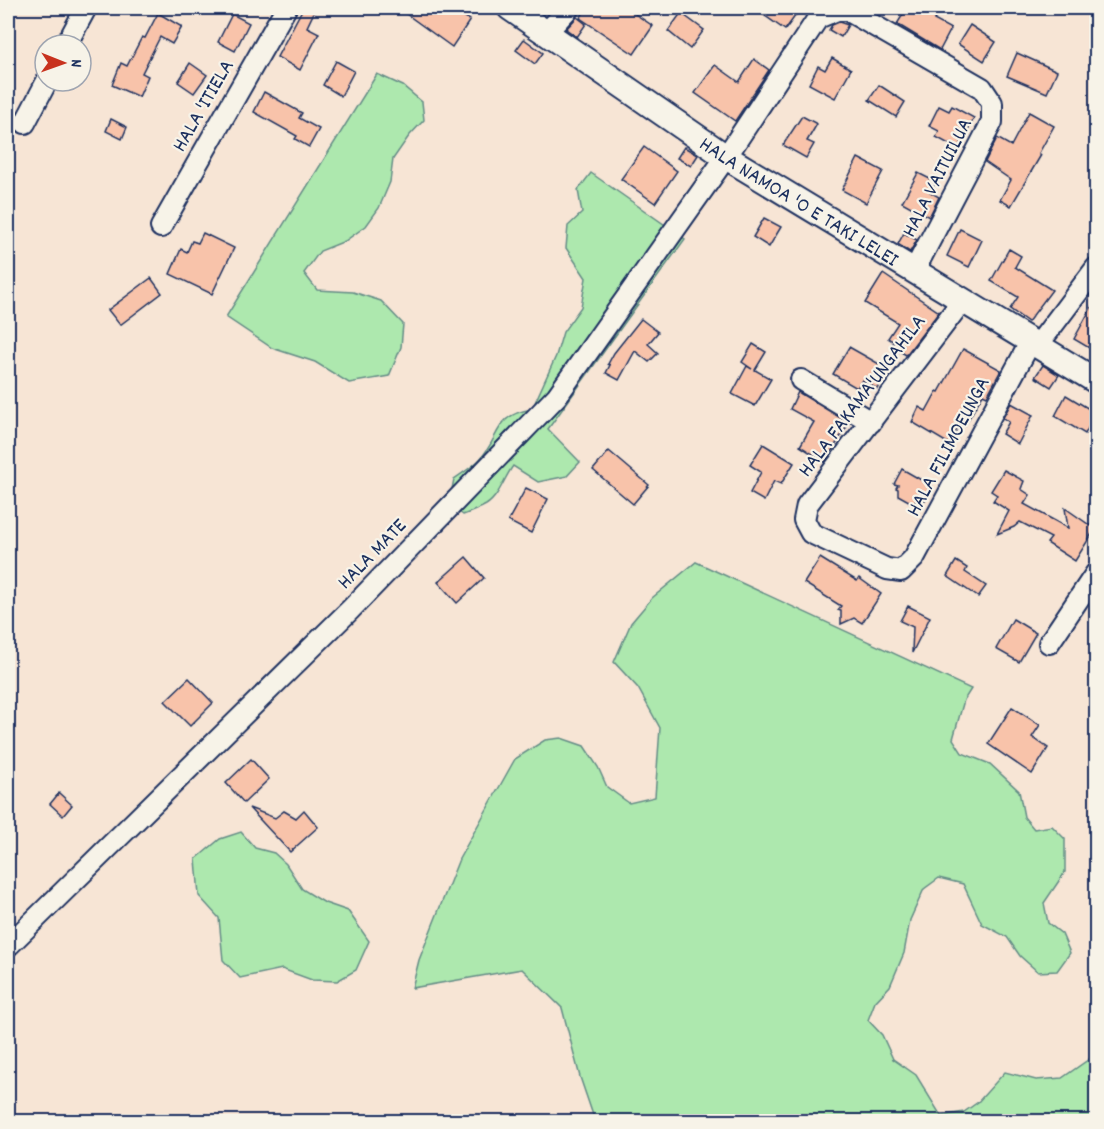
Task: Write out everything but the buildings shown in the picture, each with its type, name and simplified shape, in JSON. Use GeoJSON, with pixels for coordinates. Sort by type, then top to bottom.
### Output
{"type":"FeatureCollection","features":[{"type":"Feature","properties":{"kind":"street"},"geometry":{"type":"LineString","coordinates":[[72,33],[86,8]]}},
{"type":"Feature","properties":{"kind":"street","name":"HALA 'ITIELA"},"geometry":{"type":"LineString","coordinates":[[161,227],[286,8]]}},
{"type":"Feature","properties":{"kind":"street","name":"HALA NAMOA 'O E TAKI LELEI"},"geometry":{"type":"LineString","coordinates":[[510,8],[726,157],[1096,381]]}},
{"type":"Feature","properties":{"kind":"street"},"geometry":{"type":"LineString","coordinates":[[547,32],[569,8]]}},
{"type":"Feature","properties":{"kind":"street","name":"HALA VAITUILUA"},"geometry":{"type":"LineString","coordinates":[[837,8],[847,10],[982,88],[992,103],[992,122],[914,272]]}},
{"type":"Feature","properties":{"kind":"street","name":"HALA MATE"},"geometry":{"type":"LineString","coordinates":[[8,946],[350,610],[557,396],[726,157],[818,18],[837,8]]}},
{"type":"Feature","properties":{"kind":"street"},"geometry":{"type":"LineString","coordinates":[[25,123],[41,93]]}},
{"type":"Feature","properties":{"kind":"street","name":"HALA FILIMOEUNGA"},"geometry":{"type":"LineString","coordinates":[[804,520],[811,533],[887,569],[900,571],[914,558],[1035,343],[1096,268]]}},
{"type":"Feature","properties":{"kind":"street","name":"HALA FAKAMA'UNGAHILA"},"geometry":{"type":"LineString","coordinates":[[804,520],[807,505],[962,301]]}},
{"type":"Feature","properties":{"kind":"street"},"geometry":{"type":"LineString","coordinates":[[801,380],[871,422]]}},
{"type":"Feature","properties":{"kind":"street"},"geometry":{"type":"LineString","coordinates":[[1049,643],[1096,573]]}},
{"type":"Feature","properties":{"kind":"green space"},"geometry":{"type":"Polygon","coordinates":[[[377,74],[403,86],[422,102],[424,120],[393,159],[390,182],[379,208],[366,226],[345,241],[320,251],[304,273],[317,290],[353,292],[381,301],[403,324],[401,347],[389,376],[349,383],[315,362],[272,348],[226,317],[377,74]]]}},
{"type":"Feature","properties":{"kind":"green space"},"geometry":{"type":"Polygon","coordinates":[[[591,173],[685,239],[548,429],[580,462],[567,476],[538,482],[513,466],[491,502],[463,515],[449,504],[454,479],[480,459],[504,421],[520,412],[532,409],[556,356],[563,332],[581,307],[586,278],[566,248],[568,226],[582,213],[578,190],[591,173]]]}},
{"type":"Feature","properties":{"kind":"green space"},"geometry":{"type":"Polygon","coordinates":[[[696,562],[971,689],[964,700],[953,739],[962,753],[990,764],[1019,791],[1024,817],[1034,829],[1052,826],[1065,839],[1065,872],[1044,903],[1048,923],[1062,934],[1070,953],[1057,971],[1038,972],[1020,956],[1007,937],[982,924],[963,884],[939,878],[924,889],[910,920],[904,953],[890,986],[875,1002],[868,1020],[882,1035],[893,1059],[916,1075],[941,1116],[964,1112],[978,1102],[1005,1072],[1036,1080],[1062,1078],[1092,1057],[1096,1046],[1096,1121],[595,1121],[580,1077],[562,1008],[522,969],[412,988],[419,960],[459,859],[515,759],[545,740],[561,738],[584,746],[598,767],[607,787],[629,803],[655,797],[660,728],[638,688],[614,662],[631,623],[652,598],[696,562]]]}},
{"type":"Feature","properties":{"kind":"green space"},"geometry":{"type":"Polygon","coordinates":[[[241,832],[255,848],[274,853],[286,864],[302,889],[325,903],[348,911],[369,941],[356,970],[337,981],[312,980],[282,969],[240,978],[223,960],[219,918],[199,896],[196,859],[220,839],[241,832]]]}}]}
